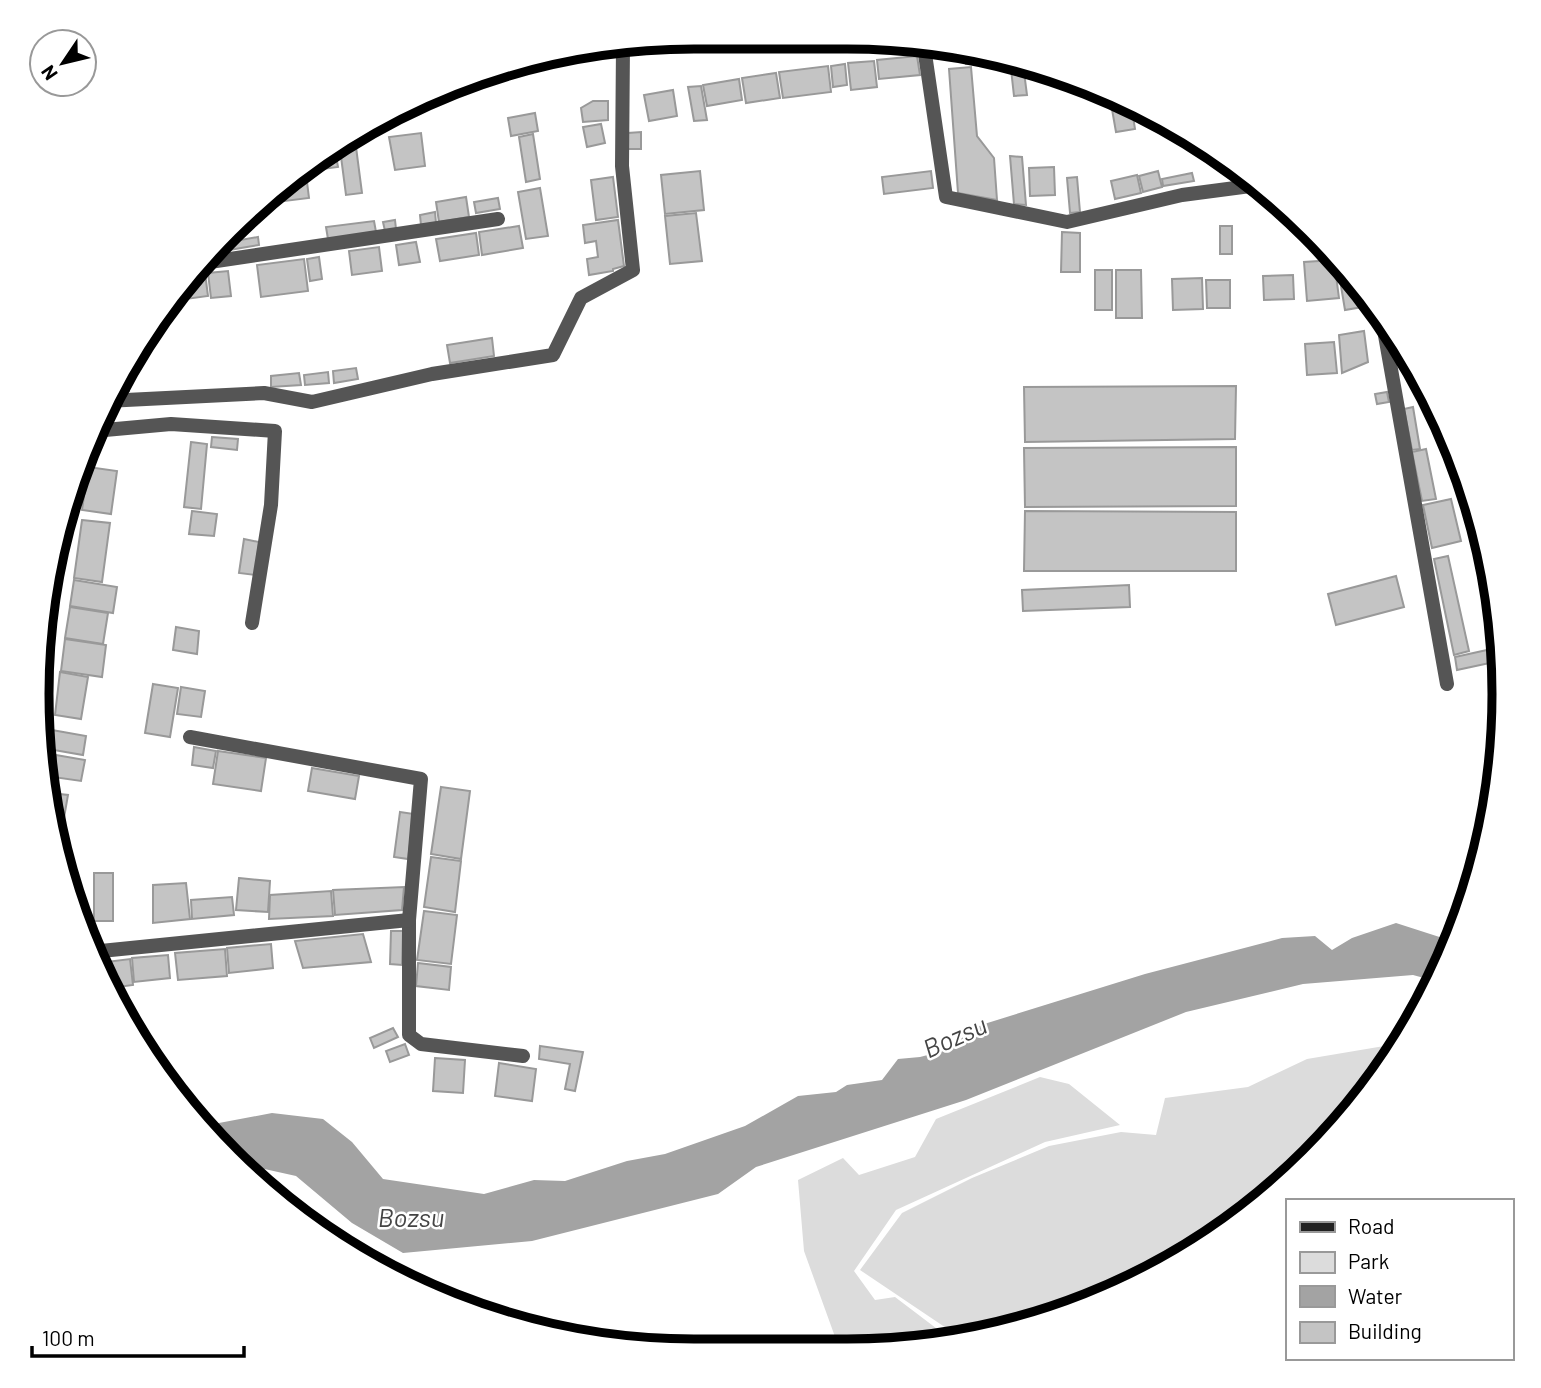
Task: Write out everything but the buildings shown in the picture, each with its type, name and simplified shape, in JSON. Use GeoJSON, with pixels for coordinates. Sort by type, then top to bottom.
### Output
{"type":"FeatureCollection","features":[{"type":"Feature","properties":{"kind":"street"},"geometry":{"type":"LineString","coordinates":[[120,400],[264,393],[312,402],[432,374],[552,355],[581,298],[633,270],[622,166],[623,53]]}},
{"type":"Feature","properties":{"kind":"street"},"geometry":{"type":"LineString","coordinates":[[925,54],[946,197],[1067,222],[1182,195],[1246,187]]}},
{"type":"Feature","properties":{"kind":"street"},"geometry":{"type":"LineString","coordinates":[[216,261],[498,219]]}},
{"type":"Feature","properties":{"kind":"street"},"geometry":{"type":"LineString","coordinates":[[1386,341],[1447,684]]}},
{"type":"Feature","properties":{"kind":"street"},"geometry":{"type":"LineString","coordinates":[[106,430],[171,424],[275,431],[271,505],[252,623]]}},
{"type":"Feature","properties":{"kind":"street"},"geometry":{"type":"LineString","coordinates":[[190,737],[421,779],[409,920],[409,1035],[421,1044],[523,1056]]}},
{"type":"Feature","properties":{"kind":"street"},"geometry":{"type":"LineString","coordinates":[[103,951],[409,920]]}},
{"type":"Feature","properties":{"kind":"green space"},"geometry":{"type":"Polygon","coordinates":[[[1387,1046],[1359,1087],[1332,1119],[1303,1150],[1240,1206],[1170,1253],[1094,1290],[1014,1317],[950,1330],[860,1270],[902,1213],[972,1178],[1049,1146],[1121,1132],[1156,1135],[1165,1098],[1248,1087],[1307,1059],[1387,1046]]]}},
{"type":"Feature","properties":{"kind":"green space"},"geometry":{"type":"Polygon","coordinates":[[[1040,1077],[1069,1084],[1120,1125],[1045,1142],[896,1210],[854,1271],[875,1300],[895,1297],[941,1332],[889,1338],[835,1339],[804,1251],[798,1180],[843,1158],[859,1175],[915,1157],[936,1119],[1040,1077]]]}},
{"type":"Feature","properties":{"kind":"water","name":"Bozsu"},"geometry":{"type":"Polygon","coordinates":[[[1396,923],[1444,938],[1425,978],[1413,975],[1303,984],[1186,1012],[966,1100],[756,1167],[718,1194],[532,1241],[403,1253],[352,1223],[296,1176],[258,1169],[214,1124],[272,1113],[323,1119],[352,1142],[383,1179],[484,1194],[534,1180],[565,1181],[627,1161],[665,1154],[745,1126],[798,1096],[836,1092],[847,1085],[882,1080],[898,1059],[943,1051],[981,1025],[1145,974],[1282,938],[1315,936],[1332,950],[1352,938],[1396,923]]]}}]}
